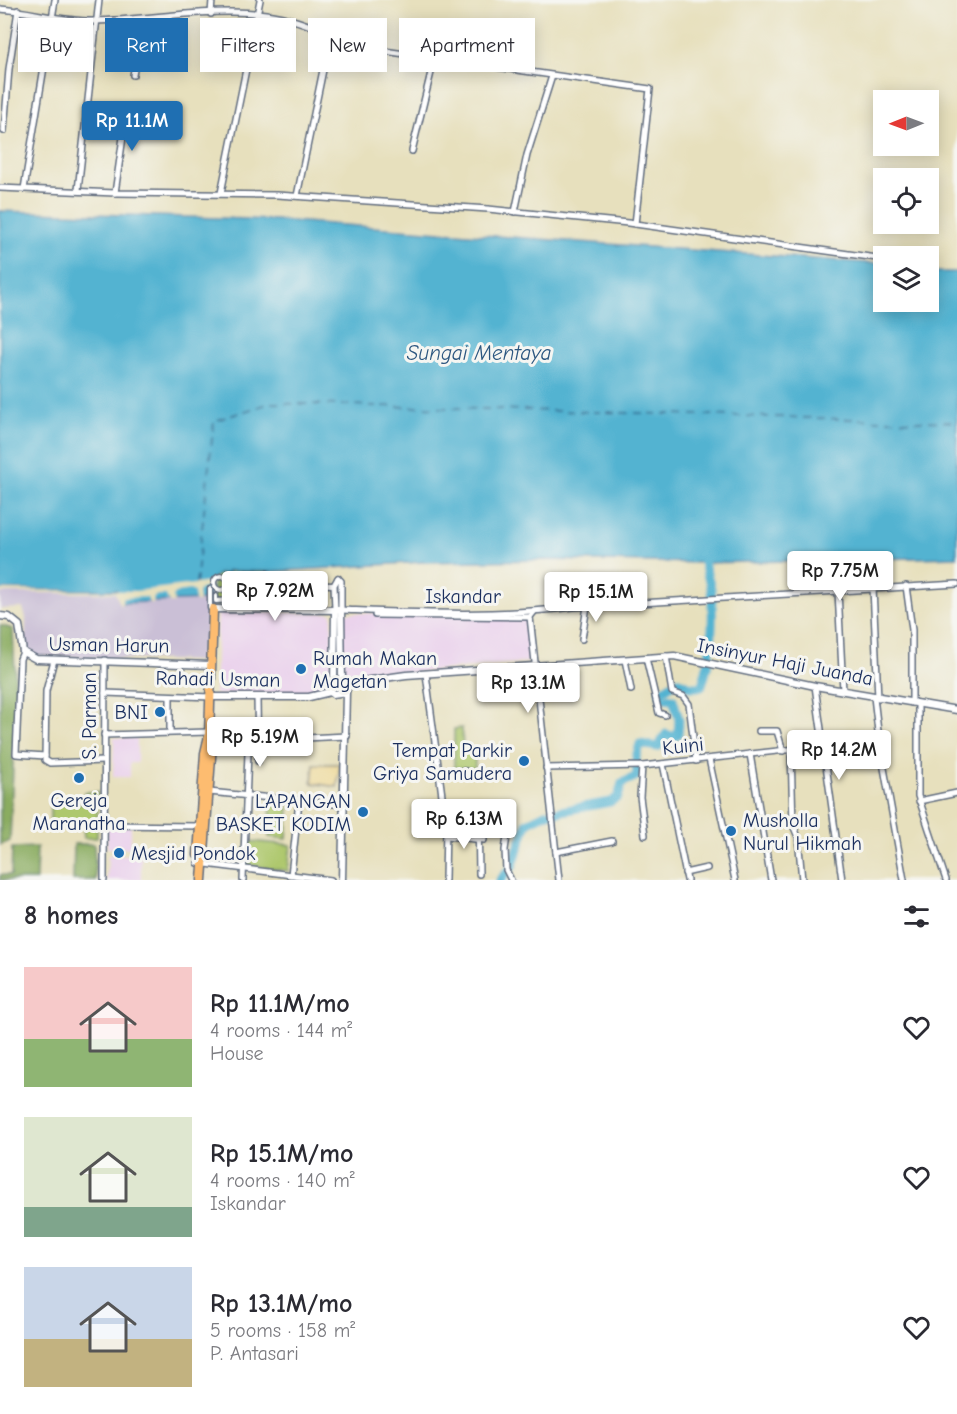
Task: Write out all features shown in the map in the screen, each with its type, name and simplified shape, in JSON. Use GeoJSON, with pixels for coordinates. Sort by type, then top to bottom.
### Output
{"type":"FeatureCollection","features":[{"type":"Feature","properties":{"kind":"highway"},"geometry":{"type":"LineString","coordinates":[[202,880],[200,826],[205,753],[209,734],[212,609]]}},
{"type":"Feature","properties":{"kind":"highway"},"geometry":{"type":"LineString","coordinates":[[197,880],[209,792],[212,744],[209,734]]}},
{"type":"Feature","properties":{"kind":"street"},"geometry":{"type":"LineString","coordinates":[[24,189],[55,0]]}},
{"type":"Feature","properties":{"kind":"street"},"geometry":{"type":"LineString","coordinates":[[78,190],[99,0]]}},
{"type":"Feature","properties":{"kind":"street"},"geometry":{"type":"LineString","coordinates":[[211,14],[212,0]]}},
{"type":"Feature","properties":{"kind":"street"},"geometry":{"type":"LineString","coordinates":[[221,193],[260,0]]}},
{"type":"Feature","properties":{"kind":"street"},"geometry":{"type":"LineString","coordinates":[[0,9],[53,17],[105,21]]}},
{"type":"Feature","properties":{"kind":"street"},"geometry":{"type":"LineString","coordinates":[[4,131],[9,69],[18,10]]}},
{"type":"Feature","properties":{"kind":"street"},"geometry":{"type":"LineString","coordinates":[[157,18],[256,13],[282,18],[308,28]]}},
{"type":"Feature","properties":{"kind":"street"},"geometry":{"type":"LineString","coordinates":[[297,196],[323,72]]}},
{"type":"Feature","properties":{"kind":"street"},"geometry":{"type":"LineString","coordinates":[[412,151],[431,72]]}},
{"type":"Feature","properties":{"kind":"street"},"geometry":{"type":"LineString","coordinates":[[522,72],[650,89],[635,224]]}},
{"type":"Feature","properties":{"kind":"street"},"geometry":{"type":"LineString","coordinates":[[515,212],[527,155],[552,76]]}},
{"type":"Feature","properties":{"kind":"street"},"geometry":{"type":"LineString","coordinates":[[115,193],[127,109]]}},
{"type":"Feature","properties":{"kind":"street"},"geometry":{"type":"LineString","coordinates":[[0,188],[115,193],[297,196],[515,212],[635,224],[873,257]]}},
{"type":"Feature","properties":{"kind":"street"},"geometry":{"type":"LineString","coordinates":[[230,572],[267,573],[267,577],[279,578],[279,583]]}},
{"type":"Feature","properties":{"kind":"street"},"geometry":{"type":"LineString","coordinates":[[216,596],[216,601],[234,598],[239,594],[242,581],[250,581],[256,577],[260,583]]}},
{"type":"Feature","properties":{"kind":"street"},"geometry":{"type":"LineString","coordinates":[[250,581],[254,588],[254,610]]}},
{"type":"Feature","properties":{"kind":"street"},"geometry":{"type":"LineString","coordinates":[[254,588],[260,583],[334,585],[346,692],[347,736],[342,880]]}},
{"type":"Feature","properties":{"kind":"street"},"geometry":{"type":"LineString","coordinates":[[957,584],[957,591]]}},
{"type":"Feature","properties":{"kind":"street","name":"Iskandar"},"geometry":{"type":"LineString","coordinates":[[212,609],[535,612],[587,606],[957,584]]}},
{"type":"Feature","properties":{"kind":"street"},"geometry":{"type":"LineString","coordinates":[[906,586],[912,630],[919,801],[946,880]]}},
{"type":"Feature","properties":{"kind":"street"},"geometry":{"type":"LineString","coordinates":[[225,588],[234,598]]}},
{"type":"Feature","properties":{"kind":"street"},"geometry":{"type":"LineString","coordinates":[[873,588],[879,740],[904,880]]}},
{"type":"Feature","properties":{"kind":"street"},"geometry":{"type":"LineString","coordinates":[[210,589],[212,609]]}},
{"type":"Feature","properties":{"kind":"street"},"geometry":{"type":"LineString","coordinates":[[838,591],[843,691]]}},
{"type":"Feature","properties":{"kind":"street"},"geometry":{"type":"LineString","coordinates":[[239,594],[254,594]]}},
{"type":"Feature","properties":{"kind":"street"},"geometry":{"type":"LineString","coordinates":[[582,639],[587,606]]}},
{"type":"Feature","properties":{"kind":"street"},"geometry":{"type":"LineString","coordinates":[[330,692],[334,684],[336,611]]}},
{"type":"Feature","properties":{"kind":"street","name":"Iskandar"},"geometry":{"type":"LineString","coordinates":[[336,611],[530,617]]}},
{"type":"Feature","properties":{"kind":"street"},"geometry":{"type":"LineString","coordinates":[[535,612],[530,617],[534,668],[559,880]]}},
{"type":"Feature","properties":{"kind":"street","name":"Usman Harun"},"geometry":{"type":"LineString","coordinates":[[0,616],[9,617],[19,625],[22,652],[28,658],[211,665]]}},
{"type":"Feature","properties":{"kind":"street"},"geometry":{"type":"LineString","coordinates":[[22,652],[16,754],[45,756]]}},
{"type":"Feature","properties":{"kind":"street"},"geometry":{"type":"LineString","coordinates":[[666,656],[673,693],[683,696],[688,704],[696,760]]}},
{"type":"Feature","properties":{"kind":"street","name":"Insinyur Haji Juanda"},"geometry":{"type":"LineString","coordinates":[[534,668],[666,656],[815,686],[957,710]]}},
{"type":"Feature","properties":{"kind":"street"},"geometry":{"type":"LineString","coordinates":[[646,658],[659,713],[666,715]]}},
{"type":"Feature","properties":{"kind":"street"},"geometry":{"type":"LineString","coordinates":[[54,660],[46,691],[45,756],[47,762],[104,761]]}},
{"type":"Feature","properties":{"kind":"street","name":"S. Parman"},"geometry":{"type":"LineString","coordinates":[[104,880],[105,660]]}},
{"type":"Feature","properties":{"kind":"street"},"geometry":{"type":"LineString","coordinates":[[625,660],[631,690]]}},
{"type":"Feature","properties":{"kind":"street"},"geometry":{"type":"LineString","coordinates":[[334,684],[426,674],[534,668]]}},
{"type":"Feature","properties":{"kind":"street"},"geometry":{"type":"LineString","coordinates":[[426,674],[445,813],[447,836],[445,880]]}},
{"type":"Feature","properties":{"kind":"street"},"geometry":{"type":"LineString","coordinates":[[815,686],[842,880]]}},
{"type":"Feature","properties":{"kind":"street","name":"Rahadi Usman"},"geometry":{"type":"LineString","coordinates":[[105,693],[257,698],[309,697],[330,692],[346,692]]}},
{"type":"Feature","properties":{"kind":"street"},"geometry":{"type":"LineString","coordinates":[[170,696],[170,732]]}},
{"type":"Feature","properties":{"kind":"street"},"geometry":{"type":"LineString","coordinates":[[257,698],[258,762]]}},
{"type":"Feature","properties":{"kind":"street"},"geometry":{"type":"LineString","coordinates":[[759,731],[777,731],[783,751]]}},
{"type":"Feature","properties":{"kind":"street"},"geometry":{"type":"LineString","coordinates":[[104,735],[170,732],[209,734]]}},
{"type":"Feature","properties":{"kind":"street"},"geometry":{"type":"LineString","coordinates":[[243,880],[248,753],[257,742],[347,736]]}},
{"type":"Feature","properties":{"kind":"street","name":"Kuini"},"geometry":{"type":"LineString","coordinates":[[546,768],[639,766],[823,746]]}},
{"type":"Feature","properties":{"kind":"street"},"geometry":{"type":"LineString","coordinates":[[791,750],[793,825],[798,837],[802,880]]}},
{"type":"Feature","properties":{"kind":"street"},"geometry":{"type":"LineString","coordinates":[[750,754],[771,880]]}},
{"type":"Feature","properties":{"kind":"street"},"geometry":{"type":"LineString","coordinates":[[709,759],[735,880]]}},
{"type":"Feature","properties":{"kind":"street"},"geometry":{"type":"LineString","coordinates":[[663,764],[687,880]]}},
{"type":"Feature","properties":{"kind":"street"},"geometry":{"type":"LineString","coordinates":[[639,766],[645,835]]}},
{"type":"Feature","properties":{"kind":"street"},"geometry":{"type":"LineString","coordinates":[[439,771],[465,771]]}},
{"type":"Feature","properties":{"kind":"street"},"geometry":{"type":"LineString","coordinates":[[209,792],[345,805]]}},
{"type":"Feature","properties":{"kind":"street"},"geometry":{"type":"LineString","coordinates":[[919,801],[957,793]]}},
{"type":"Feature","properties":{"kind":"street"},"geometry":{"type":"LineString","coordinates":[[291,874],[299,801]]}},
{"type":"Feature","properties":{"kind":"street"},"geometry":{"type":"LineString","coordinates":[[445,813],[480,816],[479,874]]}},
{"type":"Feature","properties":{"kind":"street"},"geometry":{"type":"LineString","coordinates":[[509,823],[506,846],[509,875]]}},
{"type":"Feature","properties":{"kind":"street"},"geometry":{"type":"LineString","coordinates":[[104,825],[200,826]]}},
{"type":"Feature","properties":{"kind":"street"},"geometry":{"type":"LineString","coordinates":[[447,836],[481,840]]}},
{"type":"Feature","properties":{"kind":"street"},"geometry":{"type":"LineString","coordinates":[[556,852],[612,841]]}},
{"type":"Feature","properties":{"kind":"street"},"geometry":{"type":"LineString","coordinates":[[200,864],[331,880]]}},
{"type":"Feature","properties":{"kind":"street"},"geometry":{"type":"LineString","coordinates":[[685,873],[707,868]]}},
{"type":"Feature","properties":{"kind":"shaded area"},"geometry":{"type":"Polygon","coordinates":[[[212,582],[207,657],[201,661],[33,656],[25,649],[26,618],[23,608],[0,609],[0,590],[136,591],[212,582]]]}},
{"type":"Feature","properties":{"kind":"shaded area"},"geometry":{"type":"Polygon","coordinates":[[[265,587],[331,587],[331,609],[265,608],[265,587]]]}},
{"type":"Feature","properties":{"kind":"shaded area"},"geometry":{"type":"Polygon","coordinates":[[[218,612],[332,613],[332,682],[326,690],[314,693],[215,695],[218,612]]]}},
{"type":"Feature","properties":{"kind":"shaded area"},"geometry":{"type":"Polygon","coordinates":[[[343,613],[526,614],[528,662],[344,679],[343,613]]]}},
{"type":"Feature","properties":{"kind":"shaded area"},"geometry":{"type":"Polygon","coordinates":[[[114,738],[137,738],[137,763],[130,763],[130,777],[113,777],[114,738]]]}},
{"type":"Feature","properties":{"kind":"shaded area"},"geometry":{"type":"Polygon","coordinates":[[[107,826],[131,826],[131,848],[107,848],[107,826]]]}},
{"type":"Feature","properties":{"kind":"shaded area"},"geometry":{"type":"Polygon","coordinates":[[[108,855],[141,855],[141,880],[107,880],[108,855]]]}},
{"type":"Feature","properties":{"kind":"green space"},"geometry":{"type":"Polygon","coordinates":[[[228,571],[268,572],[268,586],[264,587],[264,606],[212,605],[213,578],[219,574],[228,574],[228,571]]]}},
{"type":"Feature","properties":{"kind":"green space"},"geometry":{"type":"Polygon","coordinates":[[[0,625],[13,629],[16,695],[10,841],[0,845],[0,625]]]}},
{"type":"Feature","properties":{"kind":"green space"},"geometry":{"type":"Polygon","coordinates":[[[462,728],[463,751],[475,752],[475,768],[454,768],[454,729],[462,728]]]}},
{"type":"Feature","properties":{"kind":"green space"},"geometry":{"type":"Polygon","coordinates":[[[84,792],[98,792],[97,838],[84,838],[83,825],[50,823],[50,805],[83,804],[84,792]]]}},
{"type":"Feature","properties":{"kind":"green space"},"geometry":{"type":"Polygon","coordinates":[[[271,805],[289,807],[287,839],[269,837],[271,805]]]}},
{"type":"Feature","properties":{"kind":"green space"},"geometry":{"type":"Polygon","coordinates":[[[248,841],[291,845],[288,871],[246,865],[248,841]]]}},
{"type":"Feature","properties":{"kind":"green space"},"geometry":{"type":"Polygon","coordinates":[[[74,844],[94,844],[96,880],[73,880],[74,844]]]}},
{"type":"Feature","properties":{"kind":"green space"},"geometry":{"type":"Polygon","coordinates":[[[37,847],[36,880],[0,880],[0,875],[11,875],[12,848],[37,847]]]}},
{"type":"Feature","properties":{"kind":"sand"},"geometry":{"type":"Polygon","coordinates":[[[314,764],[340,764],[337,787],[312,783],[314,764]]]}},
{"type":"Feature","properties":{"kind":"water","name":"Sungai Mentaya"},"geometry":{"type":"Polygon","coordinates":[[[0,211],[277,220],[873,263],[873,312],[939,312],[939,272],[957,272],[957,557],[703,563],[547,560],[423,562],[268,572],[228,571],[228,574],[219,574],[213,578],[212,588],[208,589],[208,600],[121,603],[117,590],[0,590],[0,211]]]}},
{"type":"Feature","properties":{"kind":"pier"},"geometry":{"type":"Polygon","coordinates":[[[212,582],[212,587],[201,589],[198,592],[199,602],[195,602],[194,592],[190,590],[177,592],[173,596],[174,603],[169,603],[166,595],[157,595],[153,598],[154,603],[149,603],[147,597],[124,598],[121,606],[115,593],[0,593],[0,590],[136,591],[212,582]]]}},
{"type":"Feature","properties":{"kind":"waterway"},"geometry":{"type":"LineString","coordinates":[[500,880],[512,867],[527,823],[545,814],[610,802],[618,797],[622,783],[637,776],[636,757],[640,744],[658,747],[666,734],[674,737],[678,735],[679,719],[673,699],[662,698],[660,692],[677,681],[691,687],[701,687],[705,676],[710,652],[712,613],[711,589],[703,553]]}},
{"type":"Feature","properties":{"kind":"ferry route"},"geometry":{"type":"LineString","coordinates":[[196,584],[214,421],[270,403],[957,422]]}},
{"type":"Feature","properties":{"kind":"place","name":"Rumah Makan Magetan"},"geometry":{"type":"Point","coordinates":[301,669]}},
{"type":"Feature","properties":{"kind":"place","name":"BNI"},"geometry":{"type":"Point","coordinates":[160,712]}},
{"type":"Feature","properties":{"kind":"place","name":"Tempat Parkir Griya Samudera"},"geometry":{"type":"Point","coordinates":[524,761]}},
{"type":"Feature","properties":{"kind":"place","name":"Gereja Maranatha"},"geometry":{"type":"Point","coordinates":[79,778]}},
{"type":"Feature","properties":{"kind":"place","name":"LAPANGAN BASKET KODIM"},"geometry":{"type":"Point","coordinates":[363,812]}},
{"type":"Feature","properties":{"kind":"place","name":"Musholla Nurul Hikmah"},"geometry":{"type":"Point","coordinates":[731,831]}},
{"type":"Feature","properties":{"kind":"place","name":"Mesjid Pondok"},"geometry":{"type":"Point","coordinates":[119,853]}}]}
